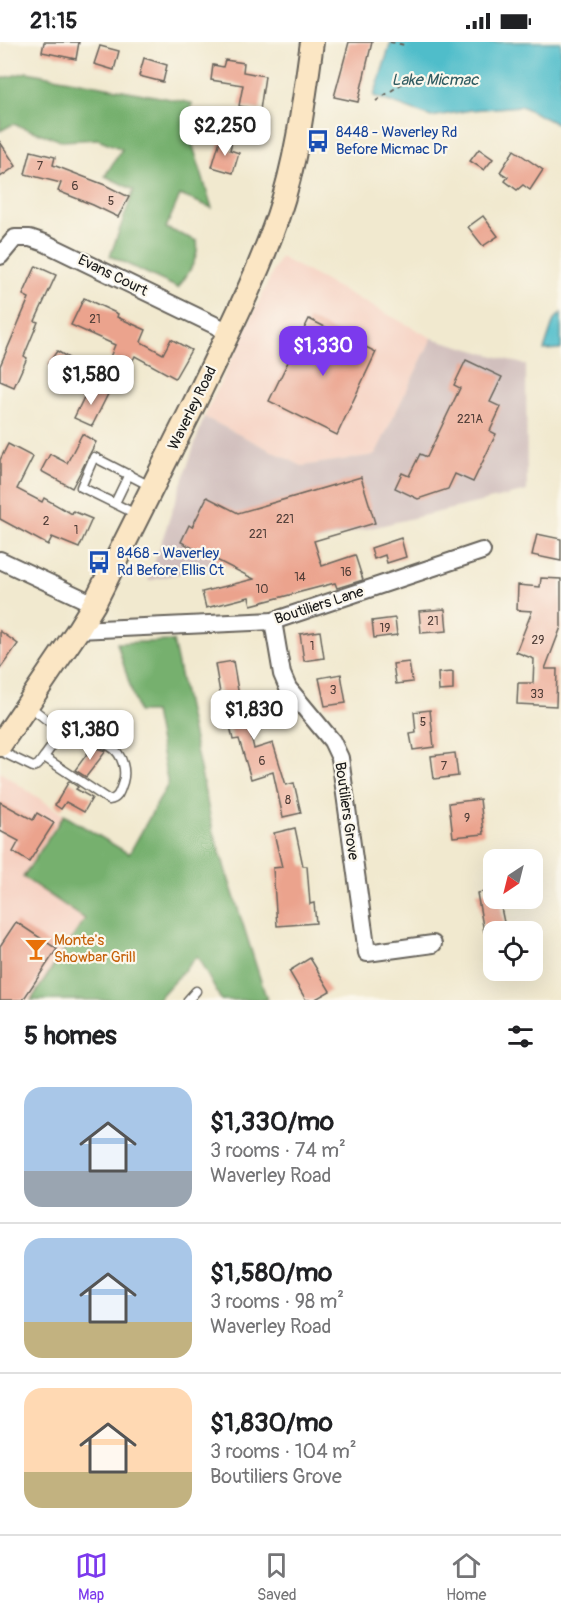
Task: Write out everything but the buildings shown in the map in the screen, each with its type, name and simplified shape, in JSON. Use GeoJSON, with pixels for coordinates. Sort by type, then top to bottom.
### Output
{"type":"FeatureCollection","features":[{"type":"Feature","properties":{"kind":"main road","name":"Waverley Road"},"geometry":{"type":"LineString","coordinates":[[0,745],[94,604],[230,332],[278,215],[290,173],[302,117],[312,42]]}},
{"type":"Feature","properties":{"kind":"street","name":"Evans Court"},"geometry":{"type":"LineString","coordinates":[[0,256],[15,238],[38,240],[230,332]]}},
{"type":"Feature","properties":{"kind":"street","name":"Boutiliers Lane"},"geometry":{"type":"LineString","coordinates":[[78,630],[273,621],[482,551]]}},
{"type":"Feature","properties":{"kind":"street"},"geometry":{"type":"LineString","coordinates":[[0,560],[94,604]]}},
{"type":"Feature","properties":{"kind":"street","name":"Boutiliers Grove"},"geometry":{"type":"LineString","coordinates":[[273,621],[282,674],[288,688],[327,735],[339,758],[367,953],[433,944]]}},
{"type":"Feature","properties":{"kind":"lane"},"geometry":{"type":"LineString","coordinates":[[138,515],[81,487],[94,457],[152,487]]}},
{"type":"Feature","properties":{"kind":"lane"},"geometry":{"type":"LineString","coordinates":[[115,503],[129,474]]}},
{"type":"Feature","properties":{"kind":"lane"},"geometry":{"type":"LineString","coordinates":[[27,705],[62,732],[101,741],[112,746],[121,756],[125,775],[117,796],[109,800],[44,757]]}},
{"type":"Feature","properties":{"kind":"lane"},"geometry":{"type":"LineString","coordinates":[[0,750],[33,767],[38,765],[62,732]]}},
{"type":"Feature","properties":{"kind":"lane"},"geometry":{"type":"LineString","coordinates":[[188,1000],[196,991]]}},
{"type":"Feature","properties":{"kind":"path"},"geometry":{"type":"LineString","coordinates":[[390,42],[405,45]]}},
{"type":"Feature","properties":{"kind":"path"},"geometry":{"type":"LineString","coordinates":[[376,101],[406,81]]}},
{"type":"Feature","properties":{"kind":"shaded area"},"geometry":{"type":"Polygon","coordinates":[[[280,257],[432,338],[375,455],[302,466],[204,417],[280,257]]]}},
{"type":"Feature","properties":{"kind":"shaded area"},"geometry":{"type":"Polygon","coordinates":[[[432,338],[526,365],[527,491],[148,581],[204,417],[302,466],[375,455],[432,338]]]}},
{"type":"Feature","properties":{"kind":"shaded area"},"geometry":{"type":"Polygon","coordinates":[[[0,772],[64,815],[23,877],[85,919],[31,1000],[0,1000],[0,772]]]}},
{"type":"Feature","properties":{"kind":"green space"},"geometry":{"type":"Polygon","coordinates":[[[27,72],[192,103],[189,133],[212,208],[180,195],[166,228],[197,241],[197,254],[178,288],[110,256],[134,190],[105,176],[122,149],[98,139],[62,141],[13,124],[0,131],[0,79],[27,72]]]}},
{"type":"Feature","properties":{"kind":"green space"},"geometry":{"type":"Polygon","coordinates":[[[173,641],[213,830],[267,1000],[221,1000],[197,956],[157,1000],[31,1000],[85,919],[23,877],[64,815],[129,854],[168,784],[154,712],[138,712],[117,643],[173,641]]]}},
{"type":"Feature","properties":{"kind":"water","name":"Lake Micmac"},"geometry":{"type":"Polygon","coordinates":[[[391,42],[561,42],[561,126],[521,106],[471,110],[431,117],[374,96],[391,42]]]}},
{"type":"Feature","properties":{"kind":"water"},"geometry":{"type":"Polygon","coordinates":[[[561,313],[561,349],[544,350],[554,320],[561,313]]]}},
{"type":"Feature","properties":{"kind":"place","name":"8448 - Waverley Rd Before Micmac Dr"},"geometry":{"type":"Point","coordinates":[318,141]}},
{"type":"Feature","properties":{"kind":"place","name":"8468 - Waverley Rd Before Ellis Ct"},"geometry":{"type":"Point","coordinates":[99,562]}},
{"type":"Feature","properties":{"kind":"place","name":"Monte's Showbar Grill"},"geometry":{"type":"Point","coordinates":[36,949]}}]}
